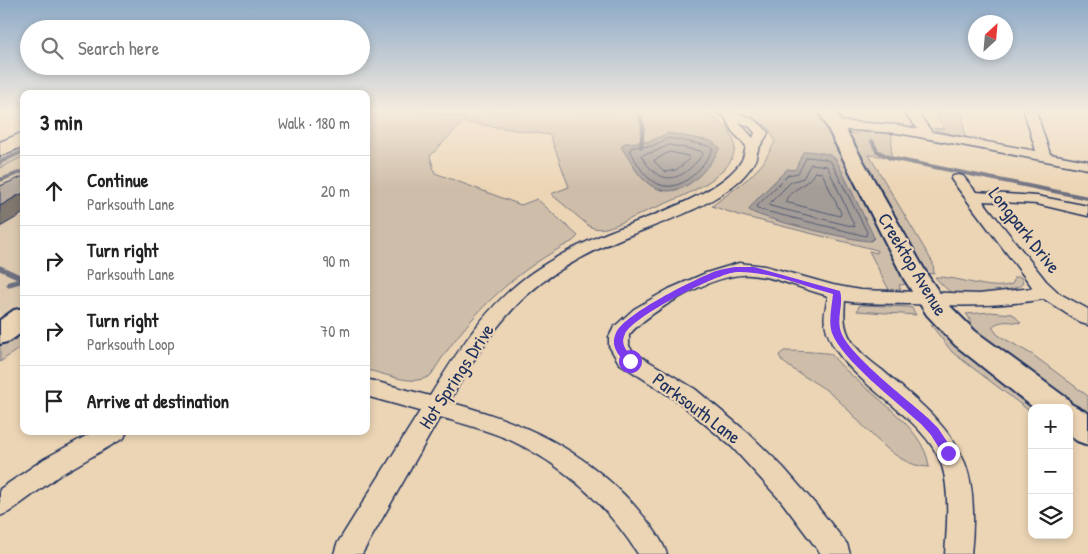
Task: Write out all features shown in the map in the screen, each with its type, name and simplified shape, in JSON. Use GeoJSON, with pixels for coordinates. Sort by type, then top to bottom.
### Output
{"type":"FeatureCollection","features":[{"type":"Feature","properties":{"kind":"highway"},"geometry":{"type":"LineString","coordinates":[[0,150],[20,140]]}},
{"type":"Feature","properties":{"kind":"street","name":"Hot Springs Drive"},"geometry":{"type":"LineString","coordinates":[[347,554],[434,406],[478,336],[505,306],[526,286],[585,249],[706,197],[745,166],[751,155],[753,144],[744,137]]}},
{"type":"Feature","properties":{"kind":"street","name":"Creektop Avenue"},"geometry":{"type":"LineString","coordinates":[[840,137],[930,300],[946,322],[1052,404]]}},
{"type":"Feature","properties":{"kind":"street"},"geometry":{"type":"LineString","coordinates":[[941,137],[1088,164]]}},
{"type":"Feature","properties":{"kind":"street"},"geometry":{"type":"LineString","coordinates":[[1038,137],[1044,156]]}},
{"type":"Feature","properties":{"kind":"street","name":"Longpark Drive"},"geometry":{"type":"LineString","coordinates":[[958,179],[1046,292],[1088,318]]}},
{"type":"Feature","properties":{"kind":"street"},"geometry":{"type":"LineString","coordinates":[[971,196],[1037,200],[1088,211]]}},
{"type":"Feature","properties":{"kind":"street","name":"Parksouth Lane"},"geometry":{"type":"LineString","coordinates":[[837,554],[792,494],[757,455],[700,405],[626,358],[621,352],[618,342],[624,327],[647,310],[713,276],[728,271],[754,270],[837,293],[860,296],[930,300],[999,300],[1046,292]]}},
{"type":"Feature","properties":{"kind":"street"},"geometry":{"type":"LineString","coordinates":[[837,293],[834,322],[841,341],[854,358],[930,426],[942,442],[954,465],[958,484],[960,533],[958,554]]}},
{"type":"Feature","properties":{"kind":"street"},"geometry":{"type":"LineString","coordinates":[[0,334],[20,320]]}},
{"type":"Feature","properties":{"kind":"street"},"geometry":{"type":"LineString","coordinates":[[370,388],[434,406],[514,432],[552,452],[607,495],[622,510],[654,554]]}},
{"type":"Feature","properties":{"kind":"street"},"geometry":{"type":"LineString","coordinates":[[1073,420],[1088,431]]}},
{"type":"Feature","properties":{"kind":"street"},"geometry":{"type":"LineString","coordinates":[[0,504],[52,467],[109,435]]}},
{"type":"Feature","properties":{"kind":"shaded area"},"geometry":{"type":"Polygon","coordinates":[[[370,137],[449,137],[430,156],[435,173],[521,205],[537,199],[578,236],[530,267],[492,298],[459,334],[431,375],[424,379],[416,380],[370,371],[370,137]]]}},
{"type":"Feature","properties":{"kind":"shaded area"},"geometry":{"type":"Polygon","coordinates":[[[551,137],[732,137],[734,142],[734,154],[727,165],[717,176],[704,185],[674,200],[606,228],[593,228],[589,226],[551,194],[569,187],[551,137]]]}},
{"type":"Feature","properties":{"kind":"shaded area"},"geometry":{"type":"Polygon","coordinates":[[[773,137],[831,137],[908,284],[899,285],[901,290],[889,290],[869,251],[877,253],[877,250],[738,215],[712,206],[750,177],[763,163],[775,142],[773,137]]]}},
{"type":"Feature","properties":{"kind":"shaded area"},"geometry":{"type":"Polygon","coordinates":[[[849,137],[892,137],[891,157],[869,155],[933,263],[934,274],[926,273],[849,137]]]}},
{"type":"Feature","properties":{"kind":"shaded area"},"geometry":{"type":"Polygon","coordinates":[[[20,147],[20,158],[0,168],[0,156],[20,147]]]}},
{"type":"Feature","properties":{"kind":"shaded area"},"geometry":{"type":"Polygon","coordinates":[[[20,158],[20,308],[0,322],[0,168],[20,158]]]}},
{"type":"Feature","properties":{"kind":"shaded area"},"geometry":{"type":"Polygon","coordinates":[[[935,277],[984,285],[1003,286],[1012,284],[1014,277],[1021,277],[1023,283],[1011,289],[1001,291],[977,294],[957,293],[951,292],[935,277]]]}},
{"type":"Feature","properties":{"kind":"shaded area"},"geometry":{"type":"Polygon","coordinates":[[[859,306],[907,307],[912,308],[916,315],[857,311],[859,306]]]}},
{"type":"Feature","properties":{"kind":"shaded area"},"geometry":{"type":"Polygon","coordinates":[[[990,312],[1013,314],[1021,323],[998,323],[992,327],[998,335],[1033,355],[1088,396],[1088,420],[1073,409],[1073,404],[1066,404],[973,335],[977,332],[966,314],[990,312]]]}},
{"type":"Feature","properties":{"kind":"shaded area"},"geometry":{"type":"Polygon","coordinates":[[[936,324],[1036,404],[1028,404],[1028,410],[952,352],[931,325],[936,324]]]}},
{"type":"Feature","properties":{"kind":"shaded area"},"geometry":{"type":"Polygon","coordinates":[[[20,332],[20,348],[0,362],[0,346],[20,332]]]}},
{"type":"Feature","properties":{"kind":"shaded area"},"geometry":{"type":"Polygon","coordinates":[[[784,351],[831,354],[903,421],[916,436],[925,451],[929,467],[915,465],[901,459],[888,449],[841,402],[782,361],[779,355],[784,351]]]}},
{"type":"Feature","properties":{"kind":"water"},"geometry":{"type":"Polygon","coordinates":[[[660,137],[689,137],[711,141],[720,148],[706,169],[697,178],[677,190],[666,191],[655,187],[643,179],[621,147],[625,143],[651,141],[660,137]]]}},
{"type":"Feature","properties":{"kind":"water"},"geometry":{"type":"Polygon","coordinates":[[[803,152],[828,154],[836,159],[872,233],[874,238],[871,241],[808,229],[756,214],[749,210],[759,197],[787,169],[795,170],[803,152]]]}},
{"type":"Feature","properties":{"kind":"building"},"geometry":{"type":"Polygon","coordinates":[[[20,178],[20,195],[0,206],[0,186],[20,178]]]}},
{"type":"Feature","properties":{"kind":"waterway"},"geometry":{"type":"LineString","coordinates":[[641,147],[642,137]]}},
{"type":"Feature","properties":{"kind":"waterway"},"geometry":{"type":"LineString","coordinates":[[872,141],[877,151],[890,158],[1088,198]]}},
{"type":"Feature","properties":{"kind":"waterway"},"geometry":{"type":"LineString","coordinates":[[0,162],[20,153]]}},
{"type":"Feature","properties":{"kind":"waterway"},"geometry":{"type":"LineString","coordinates":[[0,180],[20,172]]}},
{"type":"Feature","properties":{"kind":"waterway"},"geometry":{"type":"LineString","coordinates":[[0,268],[20,277]]}},
{"type":"Feature","properties":{"kind":"waterway"},"geometry":{"type":"LineString","coordinates":[[9,284],[20,281]]}},
{"type":"Feature","properties":{"kind":"route"},"geometry":{"type":"LineString","coordinates":[[630,361],[621,352],[618,342],[620,334],[626,326],[662,301],[719,273],[745,269],[754,270],[837,293],[834,322],[836,332],[843,345],[854,358],[934,431],[948,453]]}}]}
